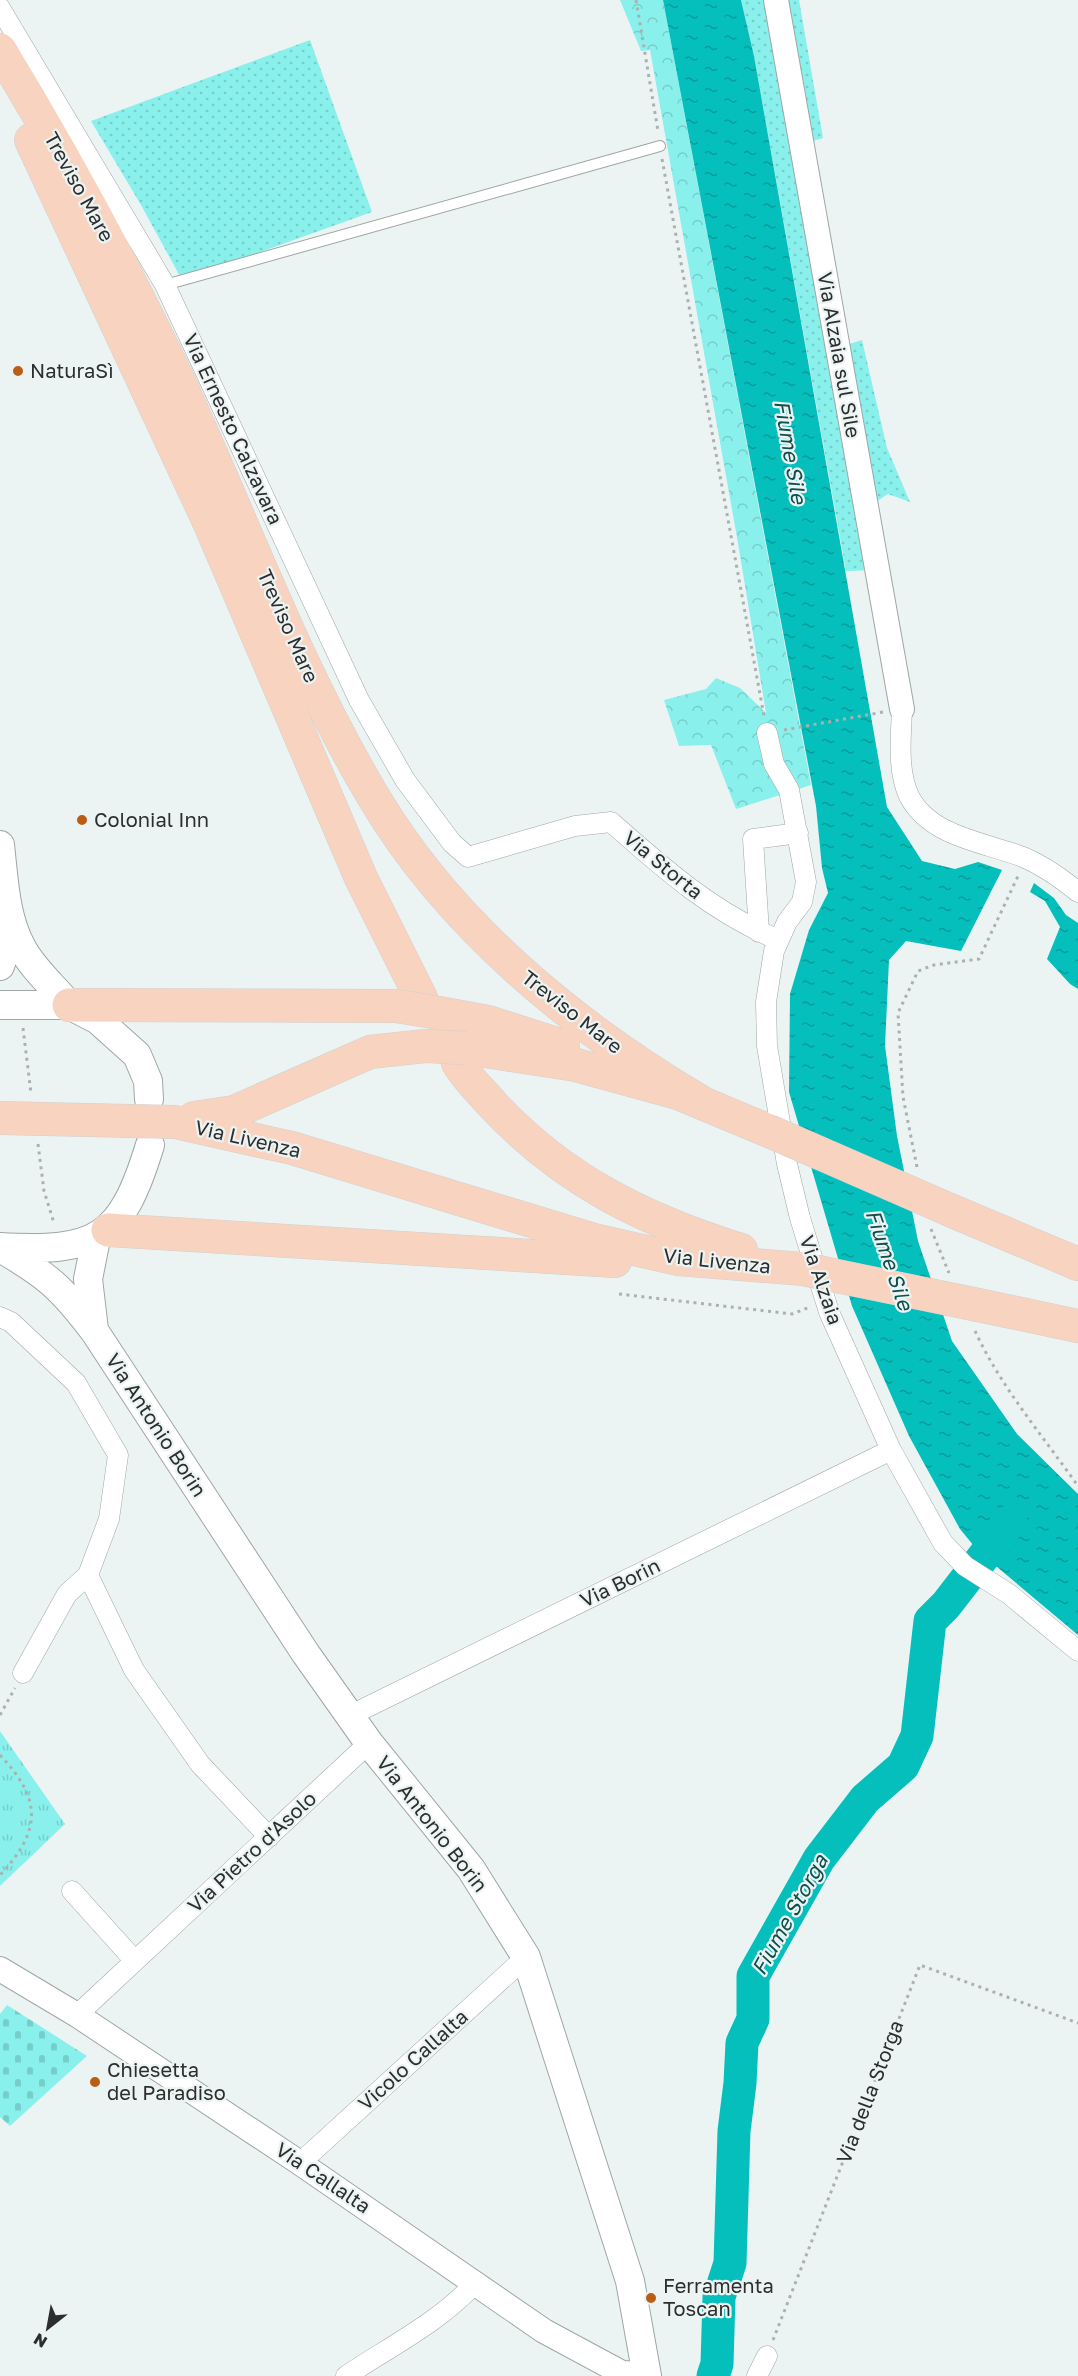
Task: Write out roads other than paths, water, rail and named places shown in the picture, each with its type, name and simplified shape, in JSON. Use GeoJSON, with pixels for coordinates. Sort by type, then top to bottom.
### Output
{"type":"FeatureCollection","features":[{"type":"Feature","properties":{"kind":"highway","name":"Treviso Mare"},"geometry":{"type":"LineString","coordinates":[[0,51],[50,133],[130,281],[182,388],[300,656],[374,798],[426,870],[464,915],[525,977],[604,1041],[701,1102]]}},
{"type":"Feature","properties":{"kind":"highway","name":"Treviso Mare"},"geometry":{"type":"LineString","coordinates":[[0,90],[29,136],[210,524],[361,878],[419,1006]]}},
{"type":"Feature","properties":{"kind":"highway"},"geometry":{"type":"LineString","coordinates":[[69,1005],[419,1006],[488,1022],[667,1082]]}},
{"type":"Feature","properties":{"kind":"highway","name":"Via Livenza"},"geometry":{"type":"LineString","coordinates":[[175,1122],[234,1112],[271,1098],[370,1052],[425,1046],[462,1056],[576,1065],[701,1102],[1078,1264]]}},
{"type":"Feature","properties":{"kind":"highway"},"geometry":{"type":"LineString","coordinates":[[462,1056],[502,1114],[545,1155],[606,1195],[681,1232],[803,1269]]}},
{"type":"Feature","properties":{"kind":"highway"},"geometry":{"type":"LineString","coordinates":[[0,1118],[175,1122]]}},
{"type":"Feature","properties":{"kind":"highway","name":"Via Livenza"},"geometry":{"type":"LineString","coordinates":[[175,1122],[292,1148],[594,1240],[678,1259],[803,1269],[1078,1326]]}},
{"type":"Feature","properties":{"kind":"highway"},"geometry":{"type":"LineString","coordinates":[[102,1234],[536,1254],[660,1265],[678,1259]]}},
{"type":"Feature","properties":{"kind":"main road"},"geometry":{"type":"LineString","coordinates":[[0,845],[6,898],[6,948],[0,966]]}},
{"type":"Feature","properties":{"kind":"main road"},"geometry":{"type":"LineString","coordinates":[[6,898],[13,928],[22,949],[69,1005],[98,1020],[137,1055],[148,1081],[149,1100]]}},
{"type":"Feature","properties":{"kind":"main road"},"geometry":{"type":"LineString","coordinates":[[0,1005],[69,1005]]}},
{"type":"Feature","properties":{"kind":"main road"},"geometry":{"type":"LineString","coordinates":[[0,1248],[74,1246],[102,1234],[127,1205],[140,1180],[150,1145]]}},
{"type":"Feature","properties":{"kind":"main road","name":"Via Antonio Borin"},"geometry":{"type":"LineString","coordinates":[[95,1332],[88,1279],[102,1234]]}},
{"type":"Feature","properties":{"kind":"main road","name":"Via Antonio Borin"},"geometry":{"type":"LineString","coordinates":[[0,1248],[46,1276],[65,1293],[95,1332],[349,1716],[471,1869],[526,1957],[630,2281],[647,2375]]}},
{"type":"Feature","properties":{"kind":"street","name":"Via Alzaia sul Sile"},"geometry":{"type":"LineString","coordinates":[[776,0],[897,710]]}},
{"type":"Feature","properties":{"kind":"street","name":"Via Ernesto Calzavara"},"geometry":{"type":"LineString","coordinates":[[0,9],[165,285],[360,700],[405,780],[459,852]]}},
{"type":"Feature","properties":{"kind":"street"},"geometry":{"type":"LineString","coordinates":[[897,710],[901,758],[908,794],[921,814],[938,827],[1026,858],[1078,892]]}},
{"type":"Feature","properties":{"kind":"street","name":"Via Alzaia"},"geometry":{"type":"LineString","coordinates":[[775,732],[774,764],[789,790],[806,882],[802,902],[787,921],[774,951],[766,1002],[767,1046],[787,1164],[826,1302],[891,1450],[943,1543],[973,1571],[1009,1594],[1078,1652]]}},
{"type":"Feature","properties":{"kind":"street","name":"Via Storta"},"geometry":{"type":"LineString","coordinates":[[459,852],[468,857],[576,826],[611,822],[679,882],[736,921],[779,940]]}},
{"type":"Feature","properties":{"kind":"street"},"geometry":{"type":"LineString","coordinates":[[759,932],[753,839],[798,833]]}},
{"type":"Feature","properties":{"kind":"street"},"geometry":{"type":"LineString","coordinates":[[0,1317],[11,1322],[76,1383],[117,1455],[109,1519],[88,1575],[67,1594],[23,1673]]}},
{"type":"Feature","properties":{"kind":"street","name":"Via Borin"},"geometry":{"type":"LineString","coordinates":[[349,1716],[891,1450]]}},
{"type":"Feature","properties":{"kind":"street"},"geometry":{"type":"LineString","coordinates":[[88,1575],[134,1670],[200,1764],[269,1837]]}},
{"type":"Feature","properties":{"kind":"street","name":"Via Pietro d'Asolo"},"geometry":{"type":"LineString","coordinates":[[77,2015],[369,1743]]}},
{"type":"Feature","properties":{"kind":"street"},"geometry":{"type":"LineString","coordinates":[[72,1891],[135,1961]]}},
{"type":"Feature","properties":{"kind":"street","name":"Vicolo Callalta"},"geometry":{"type":"LineString","coordinates":[[300,2163],[526,1957]]}},
{"type":"Feature","properties":{"kind":"street","name":"Via Callalta"},"geometry":{"type":"LineString","coordinates":[[0,1969],[77,2015],[300,2163],[544,2331],[605,2366],[622,2373],[647,2375]]}},
{"type":"Feature","properties":{"kind":"street"},"geometry":{"type":"LineString","coordinates":[[347,2376],[432,2320],[464,2295],[475,2283]]}},
{"type":"Feature","properties":{"kind":"street"},"geometry":{"type":"LineString","coordinates":[[757,2376],[767,2356]]}},
{"type":"Feature","properties":{"kind":"lane"},"geometry":{"type":"LineString","coordinates":[[165,285],[660,146]]}},
{"type":"Feature","properties":{"kind":"water","name":"Fiume Sile"},"geometry":{"type":"Polygon","coordinates":[[[663,0],[741,0],[754,56],[887,807],[922,861],[955,869],[978,862],[1002,870],[961,951],[906,941],[889,960],[885,1046],[897,1136],[918,1241],[952,1341],[1017,1434],[1078,1494],[1078,1635],[978,1551],[960,1529],[909,1436],[852,1306],[789,1092],[790,994],[809,930],[828,893],[822,868],[816,806],[663,0]]]}},
{"type":"Feature","properties":{"kind":"water"},"geometry":{"type":"Polygon","coordinates":[[[1034,883],[1054,898],[1066,915],[1078,923],[1078,989],[1070,984],[1047,959],[1060,927],[1045,901],[1030,892],[1034,883]]]}},
{"type":"Feature","properties":{"kind":"waterway","name":"Fiume Storga"},"geometry":{"type":"LineString","coordinates":[[713,2376],[717,2364],[719,2297],[730,2263],[734,2131],[742,2043],[753,2019],[753,1976],[819,1859],[865,1799],[903,1766],[917,1736],[930,1621],[946,1605],[1011,1521]]}},
{"type":"Feature","properties":{"kind":"place","name":"NaturaSì"},"geometry":{"type":"Point","coordinates":[18,371]}},
{"type":"Feature","properties":{"kind":"place","name":"Colonial Inn"},"geometry":{"type":"Point","coordinates":[82,820]}},
{"type":"Feature","properties":{"kind":"place","name":"Chiesetta del Paradiso"},"geometry":{"type":"Point","coordinates":[95,2082]}},
{"type":"Feature","properties":{"kind":"place","name":"Ferramenta Toscan"},"geometry":{"type":"Point","coordinates":[651,2298]}}]}
